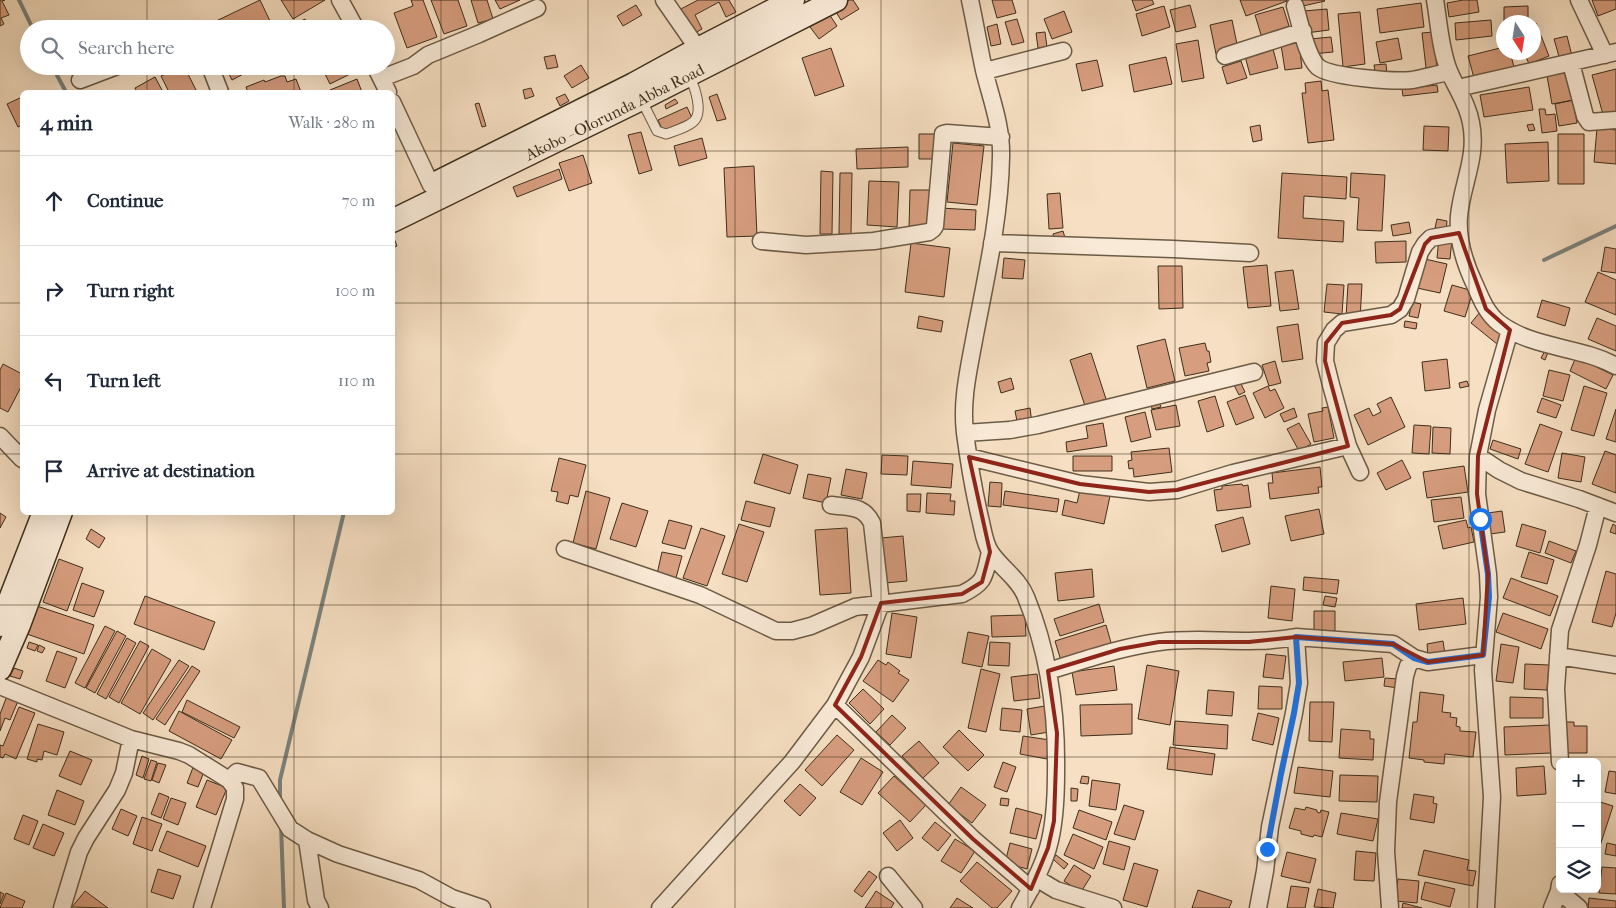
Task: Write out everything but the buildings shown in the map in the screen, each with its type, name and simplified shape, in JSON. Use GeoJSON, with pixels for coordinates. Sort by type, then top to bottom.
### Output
{"type":"FeatureCollection","features":[{"type":"Feature","properties":{"kind":"main road","name":"Akobo - Olorunda Abba Road"},"geometry":{"type":"LineString","coordinates":[[395,203],[634,84],[698,48],[793,0]]}},
{"type":"Feature","properties":{"kind":"main road","name":"Akobo - Olorunda Abba Road"},"geometry":{"type":"LineString","coordinates":[[395,220],[641,99],[836,0]]}},
{"type":"Feature","properties":{"kind":"main road"},"geometry":{"type":"LineString","coordinates":[[1,619],[43,515]]}},
{"type":"Feature","properties":{"kind":"main road"},"geometry":{"type":"LineString","coordinates":[[0,669],[19,625],[60,515]]}},
{"type":"Feature","properties":{"kind":"street"},"geometry":{"type":"LineString","coordinates":[[340,0],[351,20]]}},
{"type":"Feature","properties":{"kind":"street"},"geometry":{"type":"LineString","coordinates":[[664,0],[698,48]]}},
{"type":"Feature","properties":{"kind":"street"},"geometry":{"type":"LineString","coordinates":[[970,0],[1001,137],[1000,168],[992,243],[966,386],[963,412],[965,433],[974,492],[990,552],[1012,575],[1026,594],[1048,671],[1056,733],[1054,821],[1048,848],[1034,884],[1020,908]]}},
{"type":"Feature","properties":{"kind":"street"},"geometry":{"type":"LineString","coordinates":[[1435,0],[1443,54],[1471,121],[1473,138],[1472,158],[1459,214],[1459,233],[1462,249],[1474,283],[1486,309],[1498,322],[1526,338],[1594,356],[1616,366]]}},
{"type":"Feature","properties":{"kind":"street"},"geometry":{"type":"LineString","coordinates":[[1458,88],[1611,54],[1579,0]]}},
{"type":"Feature","properties":{"kind":"street"},"geometry":{"type":"LineString","coordinates":[[1295,6],[1310,55],[1317,66],[1326,72],[1365,78],[1410,80],[1450,72]]}},
{"type":"Feature","properties":{"kind":"street"},"geometry":{"type":"LineString","coordinates":[[395,74],[413,66],[428,54],[537,8]]}},
{"type":"Feature","properties":{"kind":"street"},"geometry":{"type":"LineString","coordinates":[[1225,56],[1303,31]]}},
{"type":"Feature","properties":{"kind":"street"},"geometry":{"type":"LineString","coordinates":[[985,71],[1063,51]]}},
{"type":"Feature","properties":{"kind":"street"},"geometry":{"type":"LineString","coordinates":[[1571,63],[1585,116],[1590,122],[1616,120]]}},
{"type":"Feature","properties":{"kind":"street"},"geometry":{"type":"LineString","coordinates":[[80,80],[90,75]]}},
{"type":"Feature","properties":{"kind":"street"},"geometry":{"type":"LineString","coordinates":[[213,75],[219,90]]}},
{"type":"Feature","properties":{"kind":"street"},"geometry":{"type":"LineString","coordinates":[[395,108],[431,185]]}},
{"type":"Feature","properties":{"kind":"street"},"geometry":{"type":"LineString","coordinates":[[761,241],[806,245],[874,241],[929,232],[934,226],[943,134],[1001,137]]}},
{"type":"Feature","properties":{"kind":"street"},"geometry":{"type":"LineString","coordinates":[[1360,472],[1348,446],[1324,361],[1326,343],[1334,330],[1342,323],[1391,315],[1400,308],[1406,299],[1424,244],[1431,238],[1459,233]]}},
{"type":"Feature","properties":{"kind":"street"},"geometry":{"type":"LineString","coordinates":[[992,243],[1250,253]]}},
{"type":"Feature","properties":{"kind":"street"},"geometry":{"type":"LineString","coordinates":[[1486,908],[1492,796],[1483,655],[1489,597],[1488,574],[1477,494],[1478,456],[1487,410],[1510,330]]}},
{"type":"Feature","properties":{"kind":"street"},"geometry":{"type":"LineString","coordinates":[[965,433],[1010,430],[1038,425],[1254,372]]}},
{"type":"Feature","properties":{"kind":"street"},"geometry":{"type":"LineString","coordinates":[[0,436],[20,457]]}},
{"type":"Feature","properties":{"kind":"street"},"geometry":{"type":"LineString","coordinates":[[969,457],[1080,484],[1149,492],[1177,490],[1234,473],[1348,446]]}},
{"type":"Feature","properties":{"kind":"street"},"geometry":{"type":"LineString","coordinates":[[1478,456],[1499,470],[1521,481],[1598,506],[1616,514]]}},
{"type":"Feature","properties":{"kind":"street"},"geometry":{"type":"LineString","coordinates":[[664,906],[792,762],[835,705],[861,657],[881,604],[872,524],[862,510],[831,505]]}},
{"type":"Feature","properties":{"kind":"street"},"geometry":{"type":"LineString","coordinates":[[1560,758],[1556,689],[1560,630],[1588,545],[1598,506]]}},
{"type":"Feature","properties":{"kind":"street"},"geometry":{"type":"LineString","coordinates":[[564,549],[700,595],[776,631],[792,631],[811,626],[855,607],[962,594],[982,582],[990,552]]}},
{"type":"Feature","properties":{"kind":"street"},"geometry":{"type":"LineString","coordinates":[[1048,671],[1120,649],[1159,642],[1192,640],[1249,642],[1296,637],[1393,644],[1414,658],[1428,662],[1483,655]]}},
{"type":"Feature","properties":{"kind":"street"},"geometry":{"type":"LineString","coordinates":[[1258,908],[1265,871],[1270,827],[1299,683],[1296,637]]}},
{"type":"Feature","properties":{"kind":"street"},"geometry":{"type":"LineString","coordinates":[[1558,656],[1616,665]]}},
{"type":"Feature","properties":{"kind":"street"},"geometry":{"type":"LineString","coordinates":[[1390,908],[1386,851],[1388,802],[1405,676],[1408,666],[1414,658]]}},
{"type":"Feature","properties":{"kind":"street"},"geometry":{"type":"LineString","coordinates":[[0,686],[131,739],[190,755],[228,780],[235,788],[235,799],[202,908]]}},
{"type":"Feature","properties":{"kind":"street"},"geometry":{"type":"LineString","coordinates":[[835,705],[973,839],[1034,884],[1113,908]]}},
{"type":"Feature","properties":{"kind":"street"},"geometry":{"type":"LineString","coordinates":[[62,908],[78,852],[117,790],[124,774],[131,739]]}},
{"type":"Feature","properties":{"kind":"street"},"geometry":{"type":"LineString","coordinates":[[228,780],[237,772],[259,778],[290,829],[308,840],[338,854],[419,880],[452,898],[482,908]]}},
{"type":"Feature","properties":{"kind":"street"},"geometry":{"type":"LineString","coordinates":[[308,840],[316,900],[320,908]]}},
{"type":"Feature","properties":{"kind":"street"},"geometry":{"type":"LineString","coordinates":[[888,876],[914,908]]}},
{"type":"Feature","properties":{"kind":"street"},"geometry":{"type":"LineString","coordinates":[[1552,908],[1557,893]]}},
{"type":"Feature","properties":{"kind":"street"},"geometry":{"type":"LineString","coordinates":[[1564,893],[1579,908]]}},
{"type":"Feature","properties":{"kind":"lane"},"geometry":{"type":"LineString","coordinates":[[641,99],[657,131],[662,134],[693,122],[698,115],[698,108],[692,82],[688,74]]}},
{"type":"Feature","properties":{"kind":"highlighted area"},"geometry":{"type":"Polygon","coordinates":[[[1459,233],[1486,309],[1510,330],[1478,456],[1477,494],[1488,574],[1483,655],[1428,662],[1393,644],[1296,637],[1249,642],[1159,642],[1120,649],[1048,671],[1057,733],[1054,821],[1048,848],[1031,889],[973,839],[835,705],[861,657],[881,603],[962,594],[982,582],[990,552],[969,457],[1080,484],[1149,492],[1177,490],[1348,446],[1325,361],[1326,343],[1342,323],[1391,315],[1400,309],[1425,244],[1431,238],[1459,233]]]}},
{"type":"Feature","properties":{"kind":"waterway"},"geometry":{"type":"LineString","coordinates":[[19,0],[29,20]]}},
{"type":"Feature","properties":{"kind":"waterway"},"geometry":{"type":"LineString","coordinates":[[57,75],[65,90]]}},
{"type":"Feature","properties":{"kind":"waterway"},"geometry":{"type":"LineString","coordinates":[[1544,260],[1616,226]]}},
{"type":"Feature","properties":{"kind":"waterway"},"geometry":{"type":"LineString","coordinates":[[280,801],[280,780],[343,515]]}},
{"type":"Feature","properties":{"kind":"waterway"},"geometry":{"type":"LineString","coordinates":[[281,825],[284,908]]}},
{"type":"Feature","properties":{"kind":"route"},"geometry":{"type":"LineString","coordinates":[[1267,849],[1299,683],[1296,637],[1393,644],[1421,662],[1483,655],[1489,597],[1488,574],[1480,519]]}}]}
